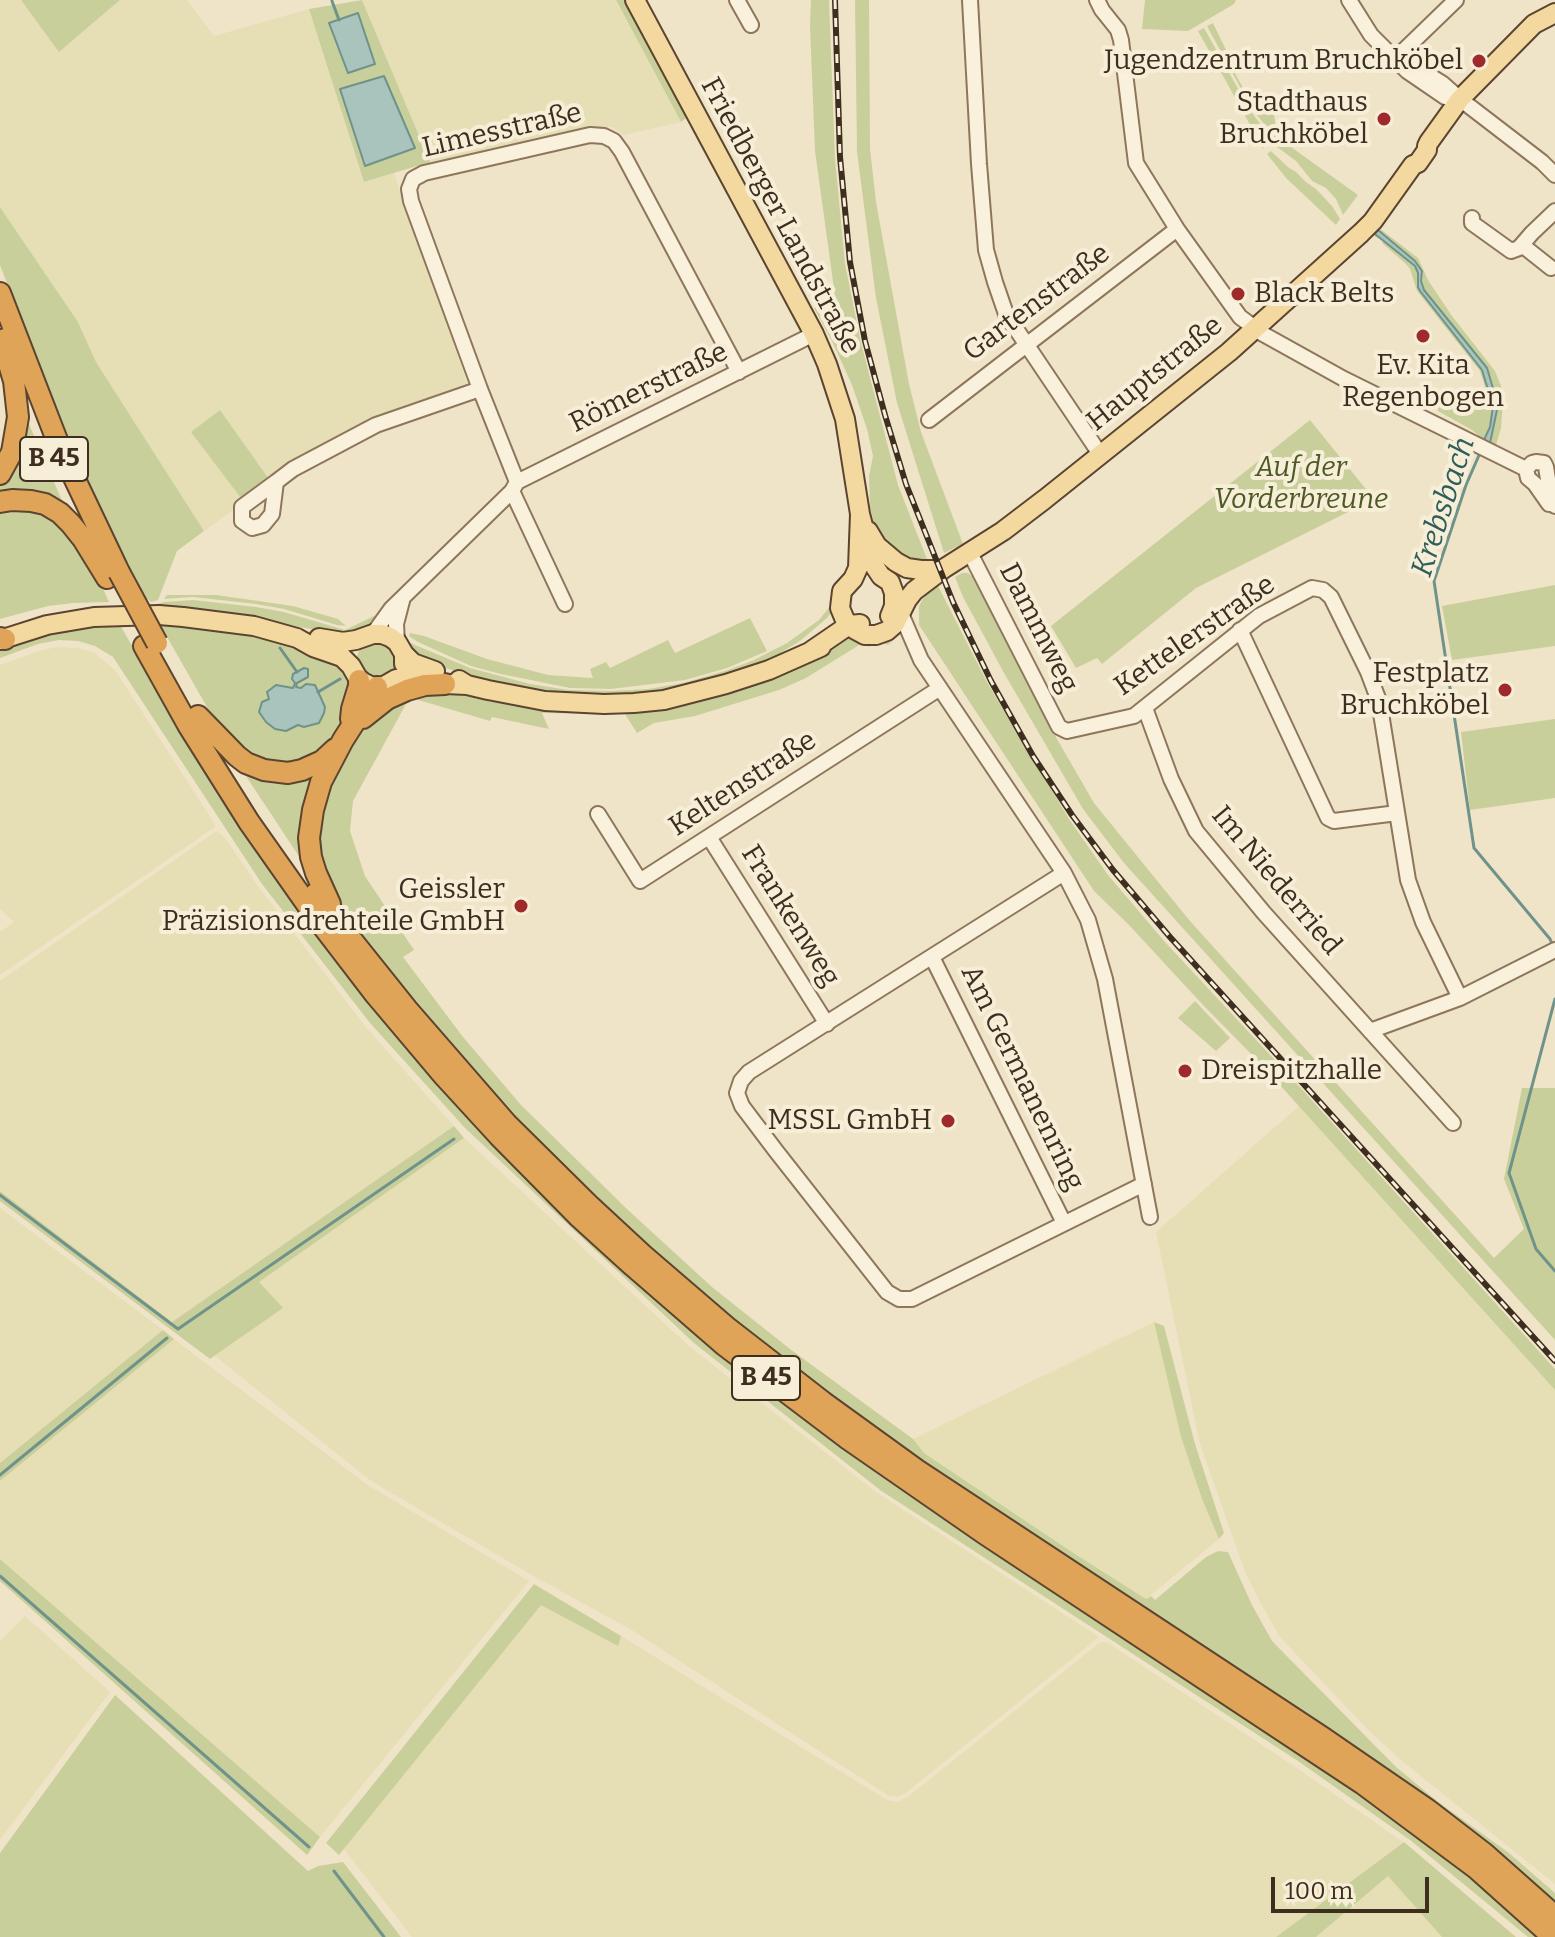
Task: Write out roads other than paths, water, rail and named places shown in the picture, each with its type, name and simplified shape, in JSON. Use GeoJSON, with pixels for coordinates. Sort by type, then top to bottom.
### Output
{"type":"FeatureCollection","features":[{"type":"Feature","properties":{"kind":"highway","name":"B 45"},"geometry":{"type":"LineString","coordinates":[[0,293],[113,575]]}},
{"type":"Feature","properties":{"kind":"highway","name":"B 45"},"geometry":{"type":"LineString","coordinates":[[2,332],[49,446],[188,725],[249,822],[352,965],[473,1109],[578,1216],[724,1345],[848,1439],[985,1534],[1363,1784],[1477,1869],[1553,1937]]}},
{"type":"Feature","properties":{"kind":"highway"},"geometry":{"type":"LineString","coordinates":[[0,474],[12,452],[18,417],[14,381],[2,332]]}},
{"type":"Feature","properties":{"kind":"highway"},"geometry":{"type":"LineString","coordinates":[[0,502],[31,501],[45,504],[60,513],[113,575]]}},
{"type":"Feature","properties":{"kind":"highway","name":"B 45"},"geometry":{"type":"LineString","coordinates":[[150,645],[291,861],[407,1009],[507,1124],[643,1255],[729,1329],[917,1470],[1428,1810],[1485,1854],[1555,1916]]}},
{"type":"Feature","properties":{"kind":"highway"},"geometry":{"type":"LineString","coordinates":[[343,928],[311,857],[310,822],[316,795],[348,732],[362,678]]}},
{"type":"Feature","properties":{"kind":"highway"},"geometry":{"type":"LineString","coordinates":[[198,716],[237,756],[255,767],[288,773],[322,761],[348,732],[376,707],[398,693],[417,686],[445,684]]}},
{"type":"Feature","properties":{"kind":"main road","name":"Friedberger Landstraße"},"geometry":{"type":"LineString","coordinates":[[635,0],[814,334],[845,419],[860,514],[873,564],[892,593]]}},
{"type":"Feature","properties":{"kind":"main road","name":"Hauptstraße"},"geometry":{"type":"LineString","coordinates":[[940,570],[909,581],[892,593],[907,600],[940,570],[970,553],[1045,499],[1229,352],[1366,228],[1413,165],[1422,147],[1427,146],[1460,99],[1525,32],[1555,13]]}},
{"type":"Feature","properties":{"kind":"main road","name":"Friedberger Landstraße"},"geometry":{"type":"LineString","coordinates":[[840,608],[842,591],[858,568],[860,514]]}},
{"type":"Feature","properties":{"kind":"main road"},"geometry":{"type":"LineString","coordinates":[[860,514],[877,546],[892,559],[907,568],[940,570]]}},
{"type":"Feature","properties":{"kind":"main road"},"geometry":{"type":"LineString","coordinates":[[853,579],[869,574],[892,593]]}},
{"type":"Feature","properties":{"kind":"main road"},"geometry":{"type":"LineString","coordinates":[[396,679],[413,676],[545,701],[604,704],[664,700],[786,664],[854,629],[857,624],[880,624],[892,612],[892,593]]}},
{"type":"Feature","properties":{"kind":"main road"},"geometry":{"type":"LineString","coordinates":[[840,608],[854,629],[871,635],[882,633],[892,628],[892,593]]}},
{"type":"Feature","properties":{"kind":"main road"},"geometry":{"type":"LineString","coordinates":[[756,674],[805,643],[840,608]]}},
{"type":"Feature","properties":{"kind":"main road"},"geometry":{"type":"LineString","coordinates":[[2,639],[70,620],[159,615],[254,626],[297,638],[342,657],[362,678],[391,684],[402,672],[404,663],[400,648]]}},
{"type":"Feature","properties":{"kind":"main road"},"geometry":{"type":"LineString","coordinates":[[297,638],[308,636],[343,642],[382,634],[413,663],[467,685]]}},
{"type":"Feature","properties":{"kind":"main road"},"geometry":{"type":"LineString","coordinates":[[362,678],[350,658],[358,642],[369,635]]}},
{"type":"Feature","properties":{"kind":"street"},"geometry":{"type":"LineString","coordinates":[[737,0],[751,25]]}},
{"type":"Feature","properties":{"kind":"street"},"geometry":{"type":"LineString","coordinates":[[970,0],[986,250],[1006,314],[1100,454]]}},
{"type":"Feature","properties":{"kind":"street"},"geometry":{"type":"LineString","coordinates":[[1097,0],[1118,30],[1121,40],[1136,163],[1177,229],[1240,317],[1254,329],[1344,379],[1493,454],[1526,469],[1532,463],[1544,463],[1555,512]]}},
{"type":"Feature","properties":{"kind":"street"},"geometry":{"type":"LineString","coordinates":[[1349,0],[1371,35],[1398,61],[1411,64],[1443,84],[1555,175]]}},
{"type":"Feature","properties":{"kind":"street"},"geometry":{"type":"LineString","coordinates":[[1398,61],[1456,0]]}},
{"type":"Feature","properties":{"kind":"street","name":"Limesstraße"},"geometry":{"type":"LineString","coordinates":[[514,487],[411,201],[409,189],[413,179],[436,169],[590,135],[604,136],[614,141],[739,372]]}},
{"type":"Feature","properties":{"kind":"street"},"geometry":{"type":"LineString","coordinates":[[1472,218],[1472,223],[1505,248],[1515,251],[1555,211]]}},
{"type":"Feature","properties":{"kind":"street","name":"Gartenstraße"},"geometry":{"type":"LineString","coordinates":[[929,420],[1177,229]]}},
{"type":"Feature","properties":{"kind":"street"},"geometry":{"type":"LineString","coordinates":[[1522,245],[1551,268]]}},
{"type":"Feature","properties":{"kind":"street","name":"Römerstraße"},"geometry":{"type":"LineString","coordinates":[[369,635],[514,487],[814,334]]}},
{"type":"Feature","properties":{"kind":"street"},"geometry":{"type":"LineString","coordinates":[[276,482],[293,469],[393,417],[480,389]]}},
{"type":"Feature","properties":{"kind":"street"},"geometry":{"type":"LineString","coordinates":[[1546,475],[1555,506]]}},
{"type":"Feature","properties":{"kind":"street"},"geometry":{"type":"LineString","coordinates":[[514,487],[565,604]]}},
{"type":"Feature","properties":{"kind":"street","name":"Dammweg"},"geometry":{"type":"LineString","coordinates":[[970,553],[1059,727]]}},
{"type":"Feature","properties":{"kind":"street","name":"Kettelerstraße"},"geometry":{"type":"LineString","coordinates":[[1059,727],[1067,731],[1134,716],[1259,616],[1312,588],[1323,590],[1331,597],[1379,701],[1397,813]]}},
{"type":"Feature","properties":{"kind":"street","name":"Friedberger Landstraße"},"geometry":{"type":"LineString","coordinates":[[892,593],[921,660]]}},
{"type":"Feature","properties":{"kind":"street"},"geometry":{"type":"LineString","coordinates":[[400,648],[396,624],[404,597]]}},
{"type":"Feature","properties":{"kind":"street"},"geometry":{"type":"LineString","coordinates":[[1240,630],[1328,818],[1334,821],[1397,813],[1408,880],[1423,922],[1460,998]]}},
{"type":"Feature","properties":{"kind":"street","name":"Friedberger Landstraße"},"geometry":{"type":"LineString","coordinates":[[882,633],[909,645],[921,660],[1064,873],[1088,920],[1105,979],[1150,1217]]}},
{"type":"Feature","properties":{"kind":"street","name":"Keltenstraße"},"geometry":{"type":"LineString","coordinates":[[598,814],[640,881],[940,688]]}},
{"type":"Feature","properties":{"kind":"street","name":"Im Niederried"},"geometry":{"type":"LineString","coordinates":[[1145,708],[1171,779],[1196,831],[1264,913],[1453,1123]]}},
{"type":"Feature","properties":{"kind":"street","name":"Frankenweg"},"geometry":{"type":"LineString","coordinates":[[709,837],[827,1024]]}},
{"type":"Feature","properties":{"kind":"street","name":"Am Germanenring"},"geometry":{"type":"LineString","coordinates":[[1064,873],[749,1072],[741,1081],[737,1093],[744,1109],[887,1292],[899,1299],[912,1299],[1144,1184]]}},
{"type":"Feature","properties":{"kind":"street"},"geometry":{"type":"LineString","coordinates":[[1370,1031],[1460,998],[1549,953]]}},
{"type":"Feature","properties":{"kind":"street","name":"Am Germanenring"},"geometry":{"type":"LineString","coordinates":[[932,957],[1064,1223]]}},
{"type":"Feature","properties":{"kind":"water"},"geometry":{"type":"Polygon","coordinates":[[[358,13],[375,64],[348,73],[329,23],[358,13]]]}},
{"type":"Feature","properties":{"kind":"water"},"geometry":{"type":"Polygon","coordinates":[[[384,76],[415,148],[365,166],[340,89],[384,76]]]}},
{"type":"Feature","properties":{"kind":"water"},"geometry":{"type":"Polygon","coordinates":[[[1378,230],[1415,261],[1422,271],[1424,290],[1487,368],[1498,405],[1490,443],[1484,440],[1490,427],[1493,406],[1482,370],[1420,291],[1415,266],[1375,234],[1378,230]]]}},
{"type":"Feature","properties":{"kind":"water"},"geometry":{"type":"Polygon","coordinates":[[[308,669],[308,677],[297,683],[296,687],[315,685],[325,707],[324,713],[319,723],[304,727],[298,725],[286,731],[275,729],[259,712],[262,702],[269,699],[267,692],[276,685],[293,688],[293,674],[308,669]]]}},
{"type":"Feature","properties":{"kind":"waterway"},"geometry":{"type":"LineString","coordinates":[[332,1],[339,20]]}},
{"type":"Feature","properties":{"kind":"waterway","name":"Krebsbach"},"geometry":{"type":"LineString","coordinates":[[1480,453],[1434,581],[1474,848],[1553,946]]}},
{"type":"Feature","properties":{"kind":"waterway"},"geometry":{"type":"LineString","coordinates":[[280,648],[297,672]]}},
{"type":"Feature","properties":{"kind":"waterway"},"geometry":{"type":"LineString","coordinates":[[318,692],[340,679]]}},
{"type":"Feature","properties":{"kind":"waterway","name":"Krebsbach"},"geometry":{"type":"LineString","coordinates":[[1555,999],[1509,1173],[1536,1249],[1555,1271]]}},
{"type":"Feature","properties":{"kind":"waterway"},"geometry":{"type":"LineString","coordinates":[[0,1195],[178,1329],[454,1139]]}},
{"type":"Feature","properties":{"kind":"waterway"},"geometry":{"type":"LineString","coordinates":[[0,1475],[167,1338]]}},
{"type":"Feature","properties":{"kind":"waterway"},"geometry":{"type":"LineString","coordinates":[[0,1576],[309,1847]]}},
{"type":"Feature","properties":{"kind":"waterway"},"geometry":{"type":"LineString","coordinates":[[334,1871],[384,1937]]}},
{"type":"Feature","properties":{"kind":"railway"},"geometry":{"type":"LineString","coordinates":[[835,0],[840,157],[850,262],[865,341],[906,484],[953,602],[991,681],[1033,756],[1113,870],[1170,937],[1555,1361]]}},
{"type":"Feature","properties":{"kind":"place","name":"Jugendzentrum Bruchköbel"},"geometry":{"type":"Point","coordinates":[1479,61]}},
{"type":"Feature","properties":{"kind":"place","name":"Stadthaus Bruchköbel"},"geometry":{"type":"Point","coordinates":[1384,119]}},
{"type":"Feature","properties":{"kind":"place","name":"Black Belts"},"geometry":{"type":"Point","coordinates":[1238,294]}},
{"type":"Feature","properties":{"kind":"place","name":"Ev. Kita Regenbogen"},"geometry":{"type":"Point","coordinates":[1423,336]}},
{"type":"Feature","properties":{"kind":"place","name":"Festplatz Bruchköbel"},"geometry":{"type":"Point","coordinates":[1505,690]}},
{"type":"Feature","properties":{"kind":"place","name":"Geissler Präzisionsdrehteile GmbH"},"geometry":{"type":"Point","coordinates":[521,906]}},
{"type":"Feature","properties":{"kind":"place","name":"Dreispitzhalle"},"geometry":{"type":"Point","coordinates":[1185,1071]}},
{"type":"Feature","properties":{"kind":"place","name":"MSSL GmbH"},"geometry":{"type":"Point","coordinates":[948,1121]}},
{"type":"Feature","properties":{"kind":"park label","name":"Auf der Vorderbreune"},"geometry":{"type":"Point","coordinates":[1301,484]}}]}
